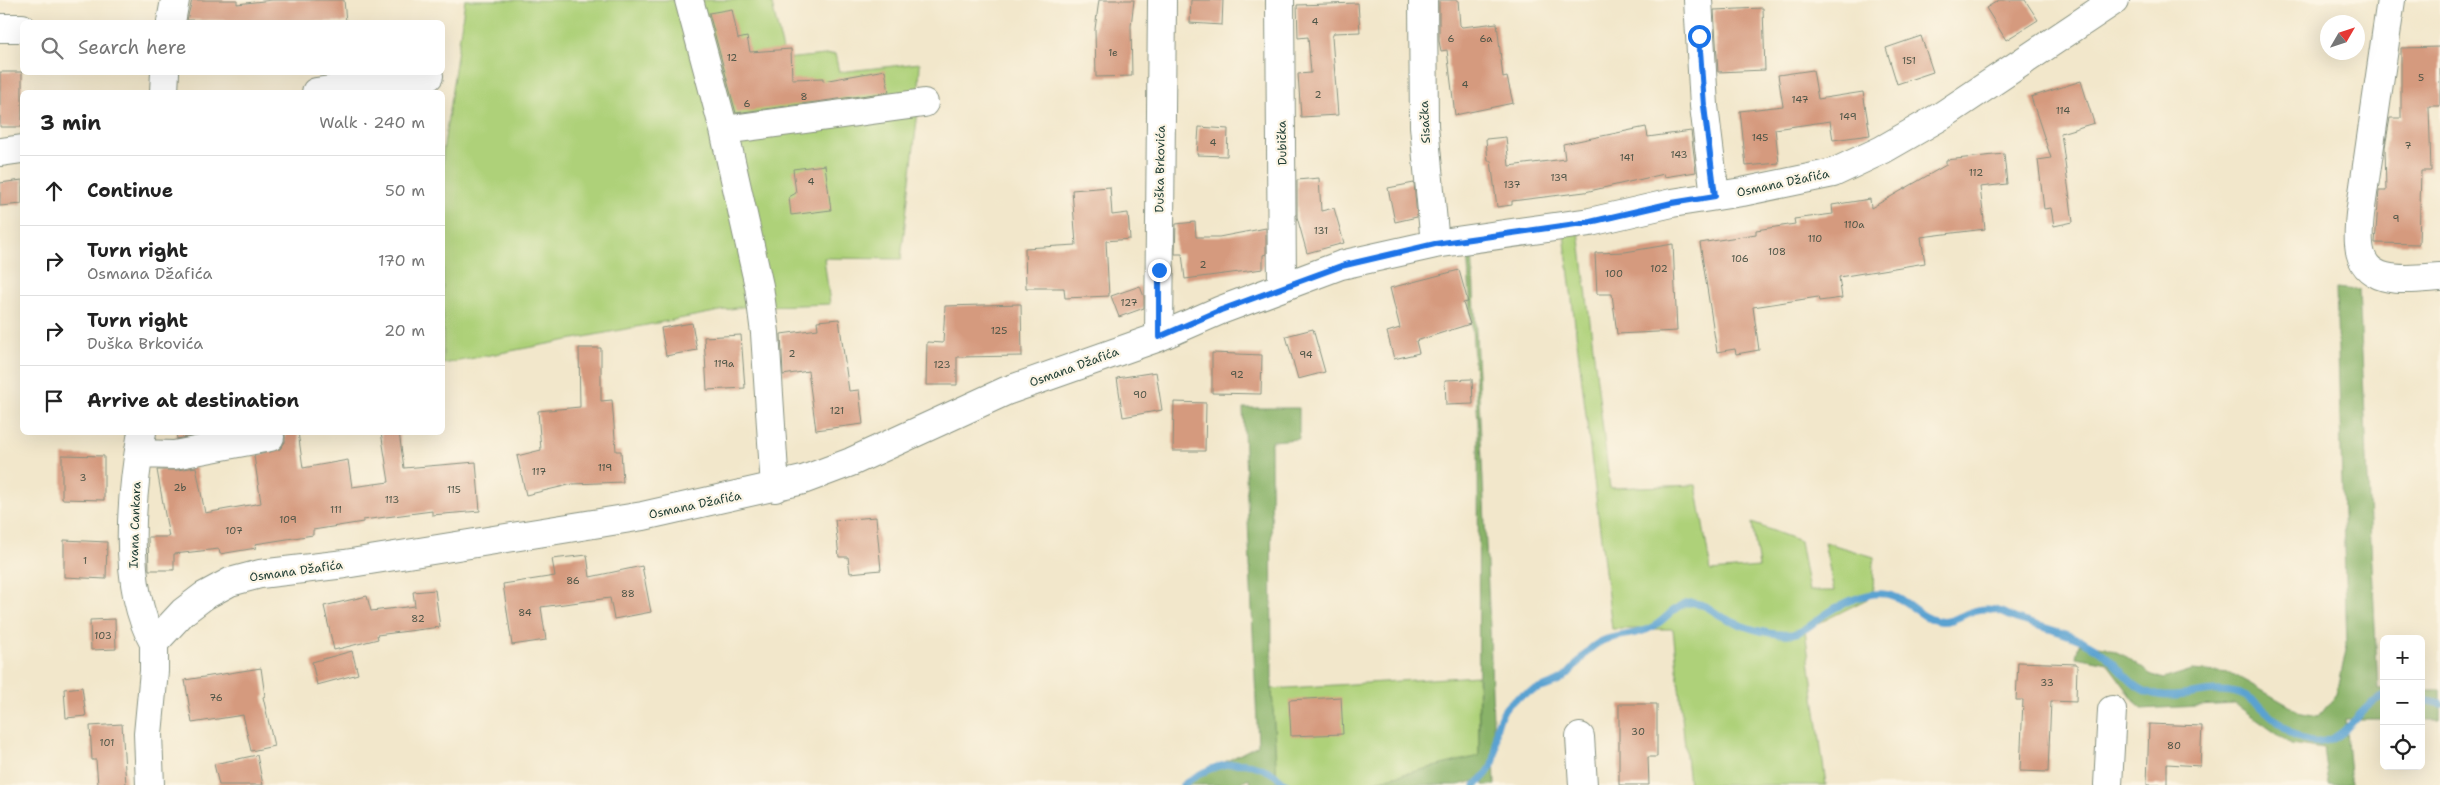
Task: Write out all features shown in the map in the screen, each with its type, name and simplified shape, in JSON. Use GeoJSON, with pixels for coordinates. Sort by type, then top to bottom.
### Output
{"type":"FeatureCollection","features":[{"type":"Feature","properties":{"kind":"street"},"geometry":{"type":"LineString","coordinates":[[172,20],[175,0]]}},
{"type":"Feature","properties":{"kind":"street"},"geometry":{"type":"LineString","coordinates":[[689,0],[724,130],[759,286],[765,333],[776,488]]}},
{"type":"Feature","properties":{"kind":"street","name":"Duška Brkovića"},"geometry":{"type":"LineString","coordinates":[[1159,337],[1162,0]]}},
{"type":"Feature","properties":{"kind":"street","name":"Dubička"},"geometry":{"type":"LineString","coordinates":[[1280,0],[1282,287]]}},
{"type":"Feature","properties":{"kind":"street","name":"Sisačka"},"geometry":{"type":"LineString","coordinates":[[1423,0],[1424,126],[1435,244]]}},
{"type":"Feature","properties":{"kind":"street"},"geometry":{"type":"LineString","coordinates":[[1698,0],[1704,106],[1715,196]]}},
{"type":"Feature","properties":{"kind":"street","name":"Osmana Džafića"},"geometry":{"type":"LineString","coordinates":[[154,643],[183,612],[204,596],[230,582],[260,574],[345,564],[643,516],[776,488],[803,480],[851,462],[1006,392],[1159,337],[1282,287],[1341,266],[1435,244],[1590,222],[1672,203],[1833,174],[1882,150],[1943,114],[2115,0]]}},
{"type":"Feature","properties":{"kind":"street"},"geometry":{"type":"LineString","coordinates":[[2390,0],[2361,205],[2358,245],[2362,258],[2377,274],[2391,280],[2440,277]]}},
{"type":"Feature","properties":{"kind":"street"},"geometry":{"type":"LineString","coordinates":[[0,28],[20,28]]}},
{"type":"Feature","properties":{"kind":"street"},"geometry":{"type":"LineString","coordinates":[[164,90],[165,75]]}},
{"type":"Feature","properties":{"kind":"street"},"geometry":{"type":"LineString","coordinates":[[330,90],[429,76]]}},
{"type":"Feature","properties":{"kind":"street"},"geometry":{"type":"LineString","coordinates":[[724,130],[924,103]]}},
{"type":"Feature","properties":{"kind":"street"},"geometry":{"type":"LineString","coordinates":[[141,443],[174,455],[270,437]]}},
{"type":"Feature","properties":{"kind":"street","name":"Ivana Cankara"},"geometry":{"type":"LineString","coordinates":[[141,443],[134,504],[133,564],[136,598],[146,628],[154,643]]}},
{"type":"Feature","properties":{"kind":"street"},"geometry":{"type":"LineString","coordinates":[[150,785],[148,734],[154,671],[154,643]]}},
{"type":"Feature","properties":{"kind":"street"},"geometry":{"type":"LineString","coordinates":[[2108,785],[2112,710]]}},
{"type":"Feature","properties":{"kind":"street"},"geometry":{"type":"LineString","coordinates":[[1580,737],[1583,785]]}},
{"type":"Feature","properties":{"kind":"green space"},"geometry":{"type":"Polygon","coordinates":[[[465,0],[771,0],[785,59],[835,54],[839,72],[920,63],[918,111],[901,259],[824,258],[830,304],[741,307],[445,364],[445,138],[465,0]]]}},
{"type":"Feature","properties":{"kind":"green space"},"geometry":{"type":"Polygon","coordinates":[[[1579,231],[1610,488],[1696,485],[1711,571],[1759,567],[1752,523],[1800,541],[1809,591],[1834,591],[1824,542],[1874,557],[1873,596],[1805,630],[1826,785],[1689,785],[1673,629],[1612,629],[1564,234],[1579,231]]]}},
{"type":"Feature","properties":{"kind":"green space"},"geometry":{"type":"Polygon","coordinates":[[[1472,249],[1490,629],[1495,785],[1483,785],[1483,779],[1458,785],[1358,785],[1479,756],[1478,423],[1467,250],[1472,249]]]}},
{"type":"Feature","properties":{"kind":"green space"},"geometry":{"type":"Polygon","coordinates":[[[2336,288],[2359,290],[2378,690],[2380,690],[2380,719],[2345,719],[2351,785],[2329,785],[2324,749],[2291,744],[2235,704],[2141,709],[2107,663],[2076,657],[2079,644],[2106,647],[2127,657],[2150,674],[2163,679],[2192,670],[2231,673],[2302,713],[2319,716],[2337,694],[2347,645],[2336,288]]]}},
{"type":"Feature","properties":{"kind":"green space"},"geometry":{"type":"Polygon","coordinates":[[[1243,408],[1299,408],[1299,439],[1271,441],[1272,689],[1277,784],[1285,785],[1250,785],[1249,778],[1235,785],[1180,785],[1258,745],[1243,408]]]}},
{"type":"Feature","properties":{"kind":"green space"},"geometry":{"type":"Polygon","coordinates":[[[1478,676],[1479,757],[1358,785],[1277,785],[1272,689],[1478,676]]]}},
{"type":"Feature","properties":{"kind":"green space"},"geometry":{"type":"Polygon","coordinates":[[[2425,690],[2440,690],[2440,720],[2425,720],[2425,690]]]}},
{"type":"Feature","properties":{"kind":"building"},"geometry":{"type":"Polygon","coordinates":[[[192,0],[237,0],[237,4],[272,0],[344,0],[346,20],[187,20],[192,0]]]}},
{"type":"Feature","properties":{"kind":"building"},"geometry":{"type":"Polygon","coordinates":[[[1099,0],[1134,0],[1131,26],[1132,76],[1096,77],[1095,29],[1099,0]]]}},
{"type":"Feature","properties":{"kind":"building"},"geometry":{"type":"Polygon","coordinates":[[[1191,0],[1223,0],[1222,25],[1190,23],[1191,0]]]}},
{"type":"Feature","properties":{"kind":"building"},"geometry":{"type":"Polygon","coordinates":[[[1439,0],[1458,0],[1460,25],[1462,27],[1497,23],[1503,78],[1507,77],[1513,103],[1455,115],[1447,50],[1441,51],[1439,41],[1439,0]]]}},
{"type":"Feature","properties":{"kind":"building"},"geometry":{"type":"Polygon","coordinates":[[[1999,0],[2025,0],[2038,20],[2006,40],[1986,8],[1999,0]]]}},
{"type":"Feature","properties":{"kind":"building"},"geometry":{"type":"Polygon","coordinates":[[[1358,3],[1360,32],[1334,33],[1332,37],[1338,115],[1301,117],[1298,74],[1311,73],[1308,37],[1298,38],[1297,5],[1358,3]]]}},
{"type":"Feature","properties":{"kind":"building"},"geometry":{"type":"Polygon","coordinates":[[[1763,8],[1765,70],[1718,72],[1714,10],[1763,8]]]}},
{"type":"Feature","properties":{"kind":"building"},"geometry":{"type":"Polygon","coordinates":[[[732,9],[738,39],[747,37],[750,52],[791,49],[792,79],[823,78],[823,81],[885,70],[889,92],[736,113],[709,13],[732,9]]]}},
{"type":"Feature","properties":{"kind":"building"},"geometry":{"type":"Polygon","coordinates":[[[1921,36],[1933,72],[1897,84],[1886,48],[1921,36]]]}},
{"type":"Feature","properties":{"kind":"building"},"geometry":{"type":"Polygon","coordinates":[[[2440,47],[2440,106],[2429,106],[2431,171],[2421,171],[2419,244],[2375,243],[2379,191],[2386,191],[2385,147],[2390,118],[2401,118],[2401,48],[2440,47]]]}},
{"type":"Feature","properties":{"kind":"building"},"geometry":{"type":"Polygon","coordinates":[[[1813,70],[1818,99],[1863,92],[1870,135],[1833,140],[1830,121],[1775,129],[1779,163],[1746,166],[1740,111],[1783,106],[1778,75],[1813,70]]]}},
{"type":"Feature","properties":{"kind":"building"},"geometry":{"type":"Polygon","coordinates":[[[0,72],[20,72],[20,75],[22,75],[22,90],[20,90],[20,127],[0,127],[0,72]]]}},
{"type":"Feature","properties":{"kind":"building"},"geometry":{"type":"Polygon","coordinates":[[[2081,81],[2094,123],[2061,133],[2073,222],[2054,226],[2051,208],[2044,209],[2038,160],[2051,158],[2031,97],[2081,81]]]}},
{"type":"Feature","properties":{"kind":"building"},"geometry":{"type":"Polygon","coordinates":[[[1199,127],[1228,129],[1227,156],[1197,155],[1199,127]]]}},
{"type":"Feature","properties":{"kind":"building"},"geometry":{"type":"Polygon","coordinates":[[[1646,127],[1648,137],[1691,131],[1696,172],[1664,177],[1664,174],[1585,192],[1512,201],[1512,205],[1497,207],[1491,161],[1488,161],[1486,139],[1506,137],[1509,166],[1565,159],[1563,144],[1646,127]]]}},
{"type":"Feature","properties":{"kind":"building"},"geometry":{"type":"Polygon","coordinates":[[[2004,154],[2007,184],[1980,187],[1985,229],[1921,237],[1925,263],[1839,277],[1842,298],[1819,301],[1818,297],[1753,307],[1759,350],[1736,354],[1735,349],[1717,352],[1700,243],[1756,234],[1756,230],[1795,224],[1794,219],[1833,214],[1832,205],[1870,199],[1871,208],[1946,165],[1946,160],[2004,154]]]}},
{"type":"Feature","properties":{"kind":"building"},"geometry":{"type":"Polygon","coordinates":[[[825,165],[831,210],[791,215],[789,197],[796,193],[793,169],[825,165]]]}},
{"type":"Feature","properties":{"kind":"building"},"geometry":{"type":"Polygon","coordinates":[[[1319,178],[1321,211],[1334,208],[1344,243],[1307,253],[1297,217],[1297,180],[1319,178]]]}},
{"type":"Feature","properties":{"kind":"building"},"geometry":{"type":"Polygon","coordinates":[[[20,180],[20,204],[0,206],[0,183],[20,180]]]}},
{"type":"Feature","properties":{"kind":"building"},"geometry":{"type":"Polygon","coordinates":[[[1414,183],[1417,217],[1395,222],[1388,188],[1414,183]]]}},
{"type":"Feature","properties":{"kind":"building"},"geometry":{"type":"Polygon","coordinates":[[[1110,187],[1112,215],[1128,213],[1130,239],[1106,241],[1109,296],[1065,298],[1064,288],[1026,288],[1025,248],[1076,245],[1072,190],[1110,187]]]}},
{"type":"Feature","properties":{"kind":"building"},"geometry":{"type":"Polygon","coordinates":[[[1195,222],[1196,237],[1219,237],[1266,228],[1266,254],[1263,255],[1263,269],[1185,279],[1182,254],[1175,254],[1176,224],[1195,222]]]}},
{"type":"Feature","properties":{"kind":"building"},"geometry":{"type":"Polygon","coordinates":[[[1673,244],[1677,331],[1617,334],[1612,294],[1597,294],[1595,253],[1625,252],[1673,244]]]}},
{"type":"Feature","properties":{"kind":"building"},"geometry":{"type":"Polygon","coordinates":[[[1459,270],[1468,302],[1463,303],[1470,324],[1416,341],[1419,353],[1394,359],[1387,332],[1400,328],[1390,288],[1459,270]]]}},
{"type":"Feature","properties":{"kind":"building"},"geometry":{"type":"Polygon","coordinates":[[[1140,286],[1144,297],[1144,308],[1119,317],[1111,296],[1140,286]]]}},
{"type":"Feature","properties":{"kind":"building"},"geometry":{"type":"Polygon","coordinates":[[[1021,304],[1022,356],[957,357],[957,385],[926,385],[927,342],[943,343],[945,306],[1021,304]]]}},
{"type":"Feature","properties":{"kind":"building"},"geometry":{"type":"Polygon","coordinates":[[[839,319],[849,391],[859,390],[863,424],[816,430],[808,371],[783,375],[781,334],[818,329],[817,321],[839,319]]]}},
{"type":"Feature","properties":{"kind":"building"},"geometry":{"type":"Polygon","coordinates":[[[692,323],[697,350],[666,356],[661,328],[692,323]]]}},
{"type":"Feature","properties":{"kind":"building"},"geometry":{"type":"Polygon","coordinates":[[[1313,329],[1325,372],[1298,379],[1286,336],[1313,329]]]}},
{"type":"Feature","properties":{"kind":"building"},"geometry":{"type":"Polygon","coordinates":[[[741,335],[745,388],[707,390],[704,337],[741,335]]]}},
{"type":"Feature","properties":{"kind":"building"},"geometry":{"type":"Polygon","coordinates":[[[579,348],[601,348],[601,401],[612,400],[616,451],[621,451],[623,482],[573,484],[526,495],[517,456],[541,450],[538,411],[580,407],[579,348]]]}},
{"type":"Feature","properties":{"kind":"building"},"geometry":{"type":"Polygon","coordinates":[[[1212,353],[1262,355],[1261,394],[1212,393],[1212,353]]]}},
{"type":"Feature","properties":{"kind":"building"},"geometry":{"type":"Polygon","coordinates":[[[1156,372],[1162,410],[1123,417],[1117,378],[1156,372]]]}},
{"type":"Feature","properties":{"kind":"building"},"geometry":{"type":"Polygon","coordinates":[[[1472,379],[1473,404],[1446,405],[1445,380],[1472,379]]]}},
{"type":"Feature","properties":{"kind":"building"},"geometry":{"type":"Polygon","coordinates":[[[1174,402],[1206,403],[1205,451],[1173,451],[1174,402]]]}},
{"type":"Feature","properties":{"kind":"building"},"geometry":{"type":"Polygon","coordinates":[[[176,435],[191,435],[191,436],[177,439],[176,435]]]}},
{"type":"Feature","properties":{"kind":"building"},"geometry":{"type":"Polygon","coordinates":[[[285,435],[298,435],[303,468],[348,460],[352,487],[389,482],[381,435],[399,435],[404,468],[476,462],[480,511],[432,515],[432,511],[363,520],[363,522],[313,530],[313,535],[255,544],[256,548],[220,554],[219,549],[174,554],[174,570],[149,570],[148,537],[169,537],[157,470],[177,470],[196,467],[205,513],[261,503],[254,456],[280,449],[285,442],[285,435]]]}},
{"type":"Feature","properties":{"kind":"building"},"geometry":{"type":"Polygon","coordinates":[[[62,455],[104,456],[104,500],[62,499],[62,455]]]}},
{"type":"Feature","properties":{"kind":"building"},"geometry":{"type":"Polygon","coordinates":[[[876,517],[881,570],[850,573],[848,557],[839,557],[835,520],[876,517]]]}},
{"type":"Feature","properties":{"kind":"building"},"geometry":{"type":"Polygon","coordinates":[[[64,540],[107,542],[106,579],[64,577],[64,540]]]}},
{"type":"Feature","properties":{"kind":"building"},"geometry":{"type":"Polygon","coordinates":[[[587,555],[590,577],[642,566],[651,612],[614,619],[610,598],[541,607],[546,640],[512,645],[503,584],[555,576],[552,559],[587,555]]]}},
{"type":"Feature","properties":{"kind":"building"},"geometry":{"type":"Polygon","coordinates":[[[435,590],[440,627],[377,635],[378,639],[334,650],[324,606],[367,596],[371,611],[415,606],[413,592],[435,590]]]}},
{"type":"Feature","properties":{"kind":"building"},"geometry":{"type":"Polygon","coordinates":[[[115,619],[116,649],[91,650],[90,620],[115,619]]]}},
{"type":"Feature","properties":{"kind":"building"},"geometry":{"type":"Polygon","coordinates":[[[352,651],[358,674],[317,685],[312,662],[352,651]]]}},
{"type":"Feature","properties":{"kind":"building"},"geometry":{"type":"Polygon","coordinates":[[[2018,662],[2077,664],[2076,702],[2051,701],[2048,772],[2020,771],[2023,700],[2016,700],[2018,662]]]}},
{"type":"Feature","properties":{"kind":"building"},"geometry":{"type":"Polygon","coordinates":[[[261,668],[265,696],[263,697],[274,746],[251,751],[243,715],[192,723],[185,680],[261,668]]]}},
{"type":"Feature","properties":{"kind":"building"},"geometry":{"type":"Polygon","coordinates":[[[82,687],[86,716],[66,718],[64,689],[82,687]]]}},
{"type":"Feature","properties":{"kind":"building"},"geometry":{"type":"Polygon","coordinates":[[[1341,697],[1343,734],[1291,736],[1289,700],[1341,697]]]}},
{"type":"Feature","properties":{"kind":"building"},"geometry":{"type":"Polygon","coordinates":[[[1619,704],[1657,704],[1657,757],[1648,757],[1649,785],[1619,785],[1619,704]]]}},
{"type":"Feature","properties":{"kind":"building"},"geometry":{"type":"Polygon","coordinates":[[[122,724],[126,785],[98,785],[96,760],[92,760],[90,726],[122,724]]]}},
{"type":"Feature","properties":{"kind":"building"},"geometry":{"type":"Polygon","coordinates":[[[2149,724],[2202,726],[2200,766],[2167,764],[2167,785],[2147,785],[2149,724]]]}},
{"type":"Feature","properties":{"kind":"building"},"geometry":{"type":"Polygon","coordinates":[[[257,755],[263,785],[219,785],[214,764],[257,755]]]}},
{"type":"Feature","properties":{"kind":"waterway"},"geometry":{"type":"LineString","coordinates":[[1475,785],[1486,775],[1492,765],[1495,757],[1498,722],[1508,705],[1521,696],[1565,677],[1589,650],[1602,641],[1648,629],[1659,623],[1678,607],[1689,603],[1702,605],[1719,615],[1745,626],[1764,632],[1783,634],[1801,631],[1842,604],[1874,594],[1894,596],[1930,619],[1938,621],[1951,620],[1978,610],[1995,610],[2092,646],[2107,657],[2136,685],[2150,693],[2172,696],[2225,691],[2247,697],[2287,730],[2297,737],[2308,741],[2319,742],[2329,740],[2338,735],[2367,707],[2380,698]]}},
{"type":"Feature","properties":{"kind":"waterway"},"geometry":{"type":"LineString","coordinates":[[2425,700],[2440,704]]}},
{"type":"Feature","properties":{"kind":"waterway"},"geometry":{"type":"LineString","coordinates":[[1183,785],[1209,770],[1222,765],[1236,764],[1262,768],[1275,775],[1287,785]]}},
{"type":"Feature","properties":{"kind":"route"},"geometry":{"type":"LineString","coordinates":[[1159,270],[1159,337],[1221,310],[1341,266],[1435,244],[1492,234],[1590,222],[1672,203],[1715,196],[1704,106],[1699,36]]}}]}
